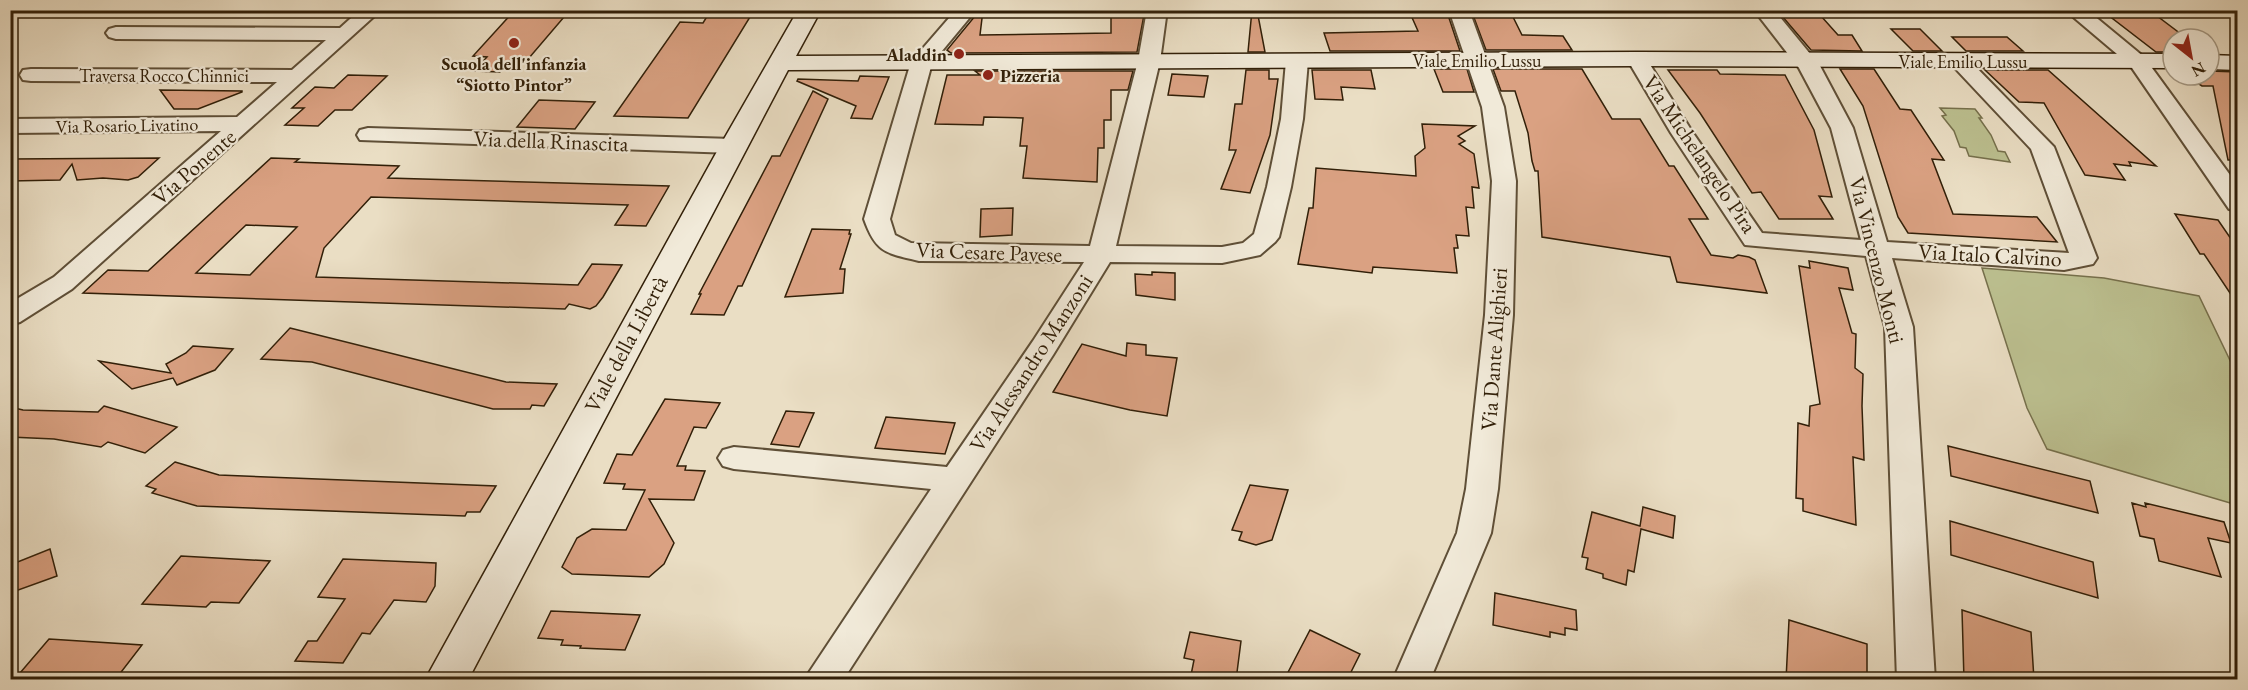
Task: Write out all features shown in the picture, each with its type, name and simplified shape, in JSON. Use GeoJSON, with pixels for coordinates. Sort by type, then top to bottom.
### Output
{"type":"FeatureCollection","features":[{"type":"Feature","properties":{"kind":"street","name":"Via Ponente"},"geometry":{"type":"LineString","coordinates":[[335,34],[352,10]]}},
{"type":"Feature","properties":{"kind":"street","name":"Via Ponente"},"geometry":{"type":"LineString","coordinates":[[17,302],[63,283],[222,132],[335,34],[372,10]]}},
{"type":"Feature","properties":{"kind":"street","name":"Viale della Libertà"},"geometry":{"type":"LineString","coordinates":[[446,680],[733,146],[810,10]]}},
{"type":"Feature","properties":{"kind":"street"},"geometry":{"type":"LineString","coordinates":[[922,62],[967,10]]}},
{"type":"Feature","properties":{"kind":"street","name":"Via Alessandro Manzoni"},"geometry":{"type":"LineString","coordinates":[[822,680],[1101,255],[1149,62],[1157,10]]}},
{"type":"Feature","properties":{"kind":"street","name":"Via Dante Alighieri"},"geometry":{"type":"LineString","coordinates":[[1411,680],[1474,533],[1482,489],[1499,315],[1504,181],[1493,107],[1459,10]]}},
{"type":"Feature","properties":{"kind":"street","name":"Via Vincenzo Monti"},"geometry":{"type":"LineString","coordinates":[[1763,10],[1805,61],[1842,128],[1899,327],[1916,680]]}},
{"type":"Feature","properties":{"kind":"street"},"geometry":{"type":"LineString","coordinates":[[2074,10],[2137,61],[2238,204]]}},
{"type":"Feature","properties":{"kind":"street"},"geometry":{"type":"LineString","coordinates":[[116,33],[335,34]]}},
{"type":"Feature","properties":{"kind":"street","name":"Viale Emilio Lussu"},"geometry":{"type":"LineString","coordinates":[[781,63],[1637,59],[2161,62]]}},
{"type":"Feature","properties":{"kind":"street","name":"Via Michelangelo Pira"},"geometry":{"type":"LineString","coordinates":[[1637,59],[1682,133],[1754,240],[1875,248]]}},
{"type":"Feature","properties":{"kind":"street","name":"Via Cesare Pavese"},"geometry":{"type":"LineString","coordinates":[[922,62],[877,219],[884,239],[902,249],[919,253],[1222,255],[1251,249],[1266,237],[1279,187],[1292,119],[1297,61]]}},
{"type":"Feature","properties":{"kind":"street","name":"Via Italo Calvino"},"geometry":{"type":"LineString","coordinates":[[1875,248],[2064,262],[2084,258],[2042,147],[1960,62]]}},
{"type":"Feature","properties":{"kind":"street"},"geometry":{"type":"LineString","coordinates":[[2221,62],[2238,63]]}},
{"type":"Feature","properties":{"kind":"street","name":"Traversa Rocco Chinnici"},"geometry":{"type":"LineString","coordinates":[[31,75],[286,76]]}},
{"type":"Feature","properties":{"kind":"street","name":"Via Rosario Livatino"},"geometry":{"type":"LineString","coordinates":[[10,126],[222,132]]}},
{"type":"Feature","properties":{"kind":"street","name":"Via Rosario Livatino"},"geometry":{"type":"LineString","coordinates":[[10,140],[222,132]]}},
{"type":"Feature","properties":{"kind":"street","name":"Via della Rinascita"},"geometry":{"type":"LineString","coordinates":[[369,135],[733,146]]}},
{"type":"Feature","properties":{"kind":"street"},"geometry":{"type":"LineString","coordinates":[[734,458],[955,480]]}},
{"type":"Feature","properties":{"kind":"green space"},"geometry":{"type":"Polygon","coordinates":[[[1940,108],[1975,109],[1982,118],[1979,118],[1991,135],[1998,151],[2005,152],[2010,162],[1969,156],[1966,148],[1960,147],[1954,131],[1942,116],[1946,115],[1940,108]]]}},
{"type":"Feature","properties":{"kind":"green space"},"geometry":{"type":"Polygon","coordinates":[[[1982,268],[2104,278],[2199,296],[2237,375],[2237,505],[2047,449],[2027,408],[1982,268]]]}},
{"type":"Feature","properties":{"kind":"building","name":"Scuola dell'infanzia “Siotto Pintor”"},"geometry":{"type":"Polygon","coordinates":[[[515,10],[570,10],[529,58],[518,57],[500,72],[474,71],[487,57],[473,56],[515,10]]]}},
{"type":"Feature","properties":{"kind":"building"},"geometry":{"type":"Polygon","coordinates":[[[711,10],[735,10],[731,17],[750,17],[688,118],[614,116],[680,22],[703,23],[711,10]]]}},
{"type":"Feature","properties":{"kind":"building"},"geometry":{"type":"Polygon","coordinates":[[[980,10],[983,10],[980,35],[1111,33],[1111,15],[1144,15],[1137,52],[951,53],[947,50],[980,10]]]}},
{"type":"Feature","properties":{"kind":"building"},"geometry":{"type":"Polygon","coordinates":[[[1252,10],[1257,10],[1265,52],[1248,52],[1252,10]]]}},
{"type":"Feature","properties":{"kind":"building"},"geometry":{"type":"Polygon","coordinates":[[[1410,13],[1448,15],[1460,51],[1330,51],[1324,33],[1418,31],[1410,13]]]}},
{"type":"Feature","properties":{"kind":"building"},"geometry":{"type":"Polygon","coordinates":[[[1473,15],[1512,15],[1522,35],[1563,36],[1572,50],[1486,50],[1473,15]]]}},
{"type":"Feature","properties":{"kind":"building"},"geometry":{"type":"Polygon","coordinates":[[[2108,15],[2157,16],[2172,27],[2161,27],[2161,52],[2156,52],[2108,15]]]}},
{"type":"Feature","properties":{"kind":"building"},"geometry":{"type":"Polygon","coordinates":[[[1782,16],[1821,16],[1838,35],[1852,35],[1862,51],[1811,50],[1782,16]]]}},
{"type":"Feature","properties":{"kind":"building"},"geometry":{"type":"Polygon","coordinates":[[[1891,29],[1920,29],[1942,51],[1913,51],[1891,29]]]}},
{"type":"Feature","properties":{"kind":"building"},"geometry":{"type":"Polygon","coordinates":[[[1952,37],[2007,37],[2023,51],[1966,51],[1952,37]]]}},
{"type":"Feature","properties":{"kind":"building"},"geometry":{"type":"Polygon","coordinates":[[[1434,69],[1467,69],[1474,92],[1443,92],[1434,69]]]}},
{"type":"Feature","properties":{"kind":"building"},"geometry":{"type":"Polygon","coordinates":[[[1493,69],[1582,69],[1612,119],[1640,119],[1669,166],[1674,166],[1708,219],[1689,219],[1711,255],[1733,258],[1738,255],[1755,260],[1767,293],[1677,282],[1670,257],[1542,237],[1538,171],[1535,171],[1532,161],[1528,133],[1515,91],[1501,91],[1493,69]]]}},
{"type":"Feature","properties":{"kind":"building"},"geometry":{"type":"Polygon","coordinates":[[[1840,69],[1874,69],[1900,109],[1911,110],[1944,160],[1932,159],[1953,214],[2037,217],[2057,242],[1908,233],[1898,217],[1863,106],[1840,69]]]}},
{"type":"Feature","properties":{"kind":"building"},"geometry":{"type":"Polygon","coordinates":[[[1246,70],[1269,70],[1269,79],[1278,79],[1270,135],[1250,193],[1221,189],[1236,150],[1229,150],[1235,104],[1242,104],[1246,70]]]}},
{"type":"Feature","properties":{"kind":"building"},"geometry":{"type":"Polygon","coordinates":[[[1312,70],[1371,70],[1375,89],[1341,87],[1343,100],[1315,99],[1312,70]]]}},
{"type":"Feature","properties":{"kind":"building"},"geometry":{"type":"Polygon","coordinates":[[[1668,70],[1717,70],[1720,74],[1785,75],[1814,130],[1832,197],[1819,196],[1833,219],[1779,219],[1761,192],[1752,193],[1700,113],[1668,70]]]}},
{"type":"Feature","properties":{"kind":"building"},"geometry":{"type":"Polygon","coordinates":[[[1985,70],[2048,70],[2156,166],[2129,162],[2131,166],[2114,164],[2125,180],[2085,175],[2044,103],[2019,102],[1985,70]]]}},
{"type":"Feature","properties":{"kind":"building"},"geometry":{"type":"Polygon","coordinates":[[[975,71],[1133,71],[1128,90],[1111,90],[1111,120],[1104,120],[1104,148],[1098,148],[1097,182],[1023,178],[1027,146],[1020,146],[1023,118],[984,117],[983,125],[935,124],[947,75],[980,75],[975,71]]]}},
{"type":"Feature","properties":{"kind":"building"},"geometry":{"type":"Polygon","coordinates":[[[2221,71],[2238,72],[2238,160],[2228,160],[2213,87],[2221,87],[2221,71]]]}},
{"type":"Feature","properties":{"kind":"building"},"geometry":{"type":"Polygon","coordinates":[[[1172,74],[1208,76],[1204,97],[1168,95],[1172,74]]]}},
{"type":"Feature","properties":{"kind":"building"},"geometry":{"type":"Polygon","coordinates":[[[348,75],[387,76],[352,110],[335,110],[318,126],[285,125],[304,108],[292,108],[315,87],[334,88],[348,75]]]}},
{"type":"Feature","properties":{"kind":"building"},"geometry":{"type":"Polygon","coordinates":[[[860,76],[889,77],[872,119],[851,118],[856,106],[797,81],[798,79],[858,81],[860,76]]]}},
{"type":"Feature","properties":{"kind":"building"},"geometry":{"type":"Polygon","coordinates":[[[160,90],[242,92],[198,109],[174,109],[160,90]]]}},
{"type":"Feature","properties":{"kind":"building"},"geometry":{"type":"Polygon","coordinates":[[[813,91],[828,99],[742,286],[738,286],[724,315],[691,314],[701,294],[699,294],[772,156],[780,156],[813,91]]]}},
{"type":"Feature","properties":{"kind":"building"},"geometry":{"type":"Polygon","coordinates":[[[539,100],[595,102],[575,129],[517,127],[539,100]]]}},
{"type":"Feature","properties":{"kind":"building"},"geometry":{"type":"Polygon","coordinates":[[[1422,124],[1475,126],[1458,136],[1465,141],[1459,144],[1474,154],[1479,188],[1472,187],[1474,208],[1466,207],[1469,236],[1456,235],[1458,248],[1454,248],[1457,273],[1373,267],[1372,273],[1298,264],[1309,208],[1313,208],[1316,168],[1416,176],[1415,156],[1425,148],[1422,124]]]}},
{"type":"Feature","properties":{"kind":"building"},"geometry":{"type":"Polygon","coordinates":[[[159,158],[138,177],[128,180],[103,178],[77,180],[72,164],[60,180],[10,181],[10,159],[159,158]]]}},
{"type":"Feature","properties":{"kind":"building"},"geometry":{"type":"Polygon","coordinates":[[[271,158],[299,159],[295,162],[399,166],[388,178],[669,186],[646,226],[615,225],[628,205],[371,197],[324,248],[316,277],[578,285],[592,264],[622,265],[603,297],[596,306],[590,309],[569,304],[565,309],[83,293],[108,270],[148,271],[271,158]],[[246,225],[196,273],[250,275],[297,227],[246,225]]]}},
{"type":"Feature","properties":{"kind":"building"},"geometry":{"type":"Polygon","coordinates":[[[1013,208],[1012,235],[980,237],[981,209],[1013,208]]]}},
{"type":"Feature","properties":{"kind":"building"},"geometry":{"type":"Polygon","coordinates":[[[2175,214],[2218,220],[2238,249],[2238,305],[2204,254],[2200,254],[2175,214]]]}},
{"type":"Feature","properties":{"kind":"building"},"geometry":{"type":"Polygon","coordinates":[[[812,229],[850,230],[849,234],[851,234],[840,269],[845,269],[843,293],[785,297],[812,229]]]}},
{"type":"Feature","properties":{"kind":"building"},"geometry":{"type":"Polygon","coordinates":[[[1809,261],[1848,268],[1853,290],[1839,288],[1852,333],[1856,334],[1855,368],[1863,374],[1864,460],[1853,457],[1856,525],[1803,511],[1803,499],[1796,498],[1798,423],[1809,426],[1810,406],[1820,404],[1799,266],[1810,268],[1809,261]]]}},
{"type":"Feature","properties":{"kind":"building"},"geometry":{"type":"Polygon","coordinates":[[[1152,272],[1175,273],[1175,300],[1136,295],[1135,274],[1152,275],[1152,272]]]}},
{"type":"Feature","properties":{"kind":"building"},"geometry":{"type":"Polygon","coordinates":[[[290,328],[506,382],[557,384],[544,406],[532,405],[530,409],[493,409],[312,362],[261,359],[290,328]]]}},
{"type":"Feature","properties":{"kind":"building"},"geometry":{"type":"Polygon","coordinates":[[[1127,343],[1146,345],[1146,355],[1177,358],[1167,416],[1053,392],[1082,344],[1126,356],[1127,343]]]}},
{"type":"Feature","properties":{"kind":"building"},"geometry":{"type":"Polygon","coordinates":[[[193,346],[233,349],[215,370],[177,385],[173,378],[132,389],[99,361],[171,373],[166,364],[186,353],[193,346]]]}},
{"type":"Feature","properties":{"kind":"building"},"geometry":{"type":"Polygon","coordinates":[[[665,399],[720,403],[706,428],[694,427],[677,466],[686,466],[685,470],[705,471],[694,500],[649,499],[674,543],[664,564],[649,577],[572,574],[562,567],[577,538],[592,529],[626,530],[645,490],[623,489],[625,484],[604,483],[617,454],[632,455],[665,399]]]}},
{"type":"Feature","properties":{"kind":"building"},"geometry":{"type":"Polygon","coordinates":[[[104,406],[177,427],[145,453],[108,442],[101,447],[54,439],[10,437],[10,407],[23,410],[98,412],[104,406]]]}},
{"type":"Feature","properties":{"kind":"building"},"geometry":{"type":"Polygon","coordinates":[[[786,411],[814,413],[799,447],[771,444],[786,411]]]}},
{"type":"Feature","properties":{"kind":"building"},"geometry":{"type":"Polygon","coordinates":[[[886,417],[955,423],[945,454],[875,448],[886,417]]]}},
{"type":"Feature","properties":{"kind":"building"},"geometry":{"type":"Polygon","coordinates":[[[1948,446],[2090,481],[2098,513],[1951,476],[1948,446]]]}},
{"type":"Feature","properties":{"kind":"building"},"geometry":{"type":"Polygon","coordinates":[[[175,462],[219,475],[496,486],[480,512],[467,512],[465,516],[197,506],[152,493],[156,489],[146,486],[175,462]]]}},
{"type":"Feature","properties":{"kind":"building"},"geometry":{"type":"Polygon","coordinates":[[[1250,485],[1288,490],[1272,540],[1256,545],[1239,540],[1242,532],[1232,530],[1250,485]]]}},
{"type":"Feature","properties":{"kind":"building"},"geometry":{"type":"Polygon","coordinates":[[[2132,503],[2146,507],[2145,503],[2224,522],[2231,543],[2208,538],[2221,577],[2159,561],[2154,539],[2140,536],[2132,503]]]}},
{"type":"Feature","properties":{"kind":"building"},"geometry":{"type":"Polygon","coordinates":[[[1643,507],[1675,516],[1673,538],[1641,529],[1634,572],[1628,570],[1626,585],[1603,578],[1603,574],[1586,569],[1588,558],[1582,557],[1592,512],[1640,526],[1643,507]]]}},
{"type":"Feature","properties":{"kind":"building"},"geometry":{"type":"Polygon","coordinates":[[[1950,521],[2093,562],[2098,598],[1951,555],[1950,521]]]}},
{"type":"Feature","properties":{"kind":"building"},"geometry":{"type":"Polygon","coordinates":[[[50,549],[57,576],[10,593],[10,565],[50,549]]]}},
{"type":"Feature","properties":{"kind":"building"},"geometry":{"type":"Polygon","coordinates":[[[181,556],[270,561],[239,603],[211,602],[206,607],[142,604],[181,556]]]}},
{"type":"Feature","properties":{"kind":"building"},"geometry":{"type":"Polygon","coordinates":[[[343,559],[436,563],[435,586],[426,602],[394,600],[370,634],[362,633],[343,663],[295,661],[308,641],[317,641],[345,599],[318,597],[343,559]]]}},
{"type":"Feature","properties":{"kind":"building"},"geometry":{"type":"Polygon","coordinates":[[[1495,593],[1576,610],[1577,630],[1565,628],[1565,635],[1550,632],[1550,637],[1493,625],[1495,593]]]}},
{"type":"Feature","properties":{"kind":"building"},"geometry":{"type":"Polygon","coordinates":[[[1962,610],[2031,632],[2034,680],[1964,680],[1962,610]]]}},
{"type":"Feature","properties":{"kind":"building"},"geometry":{"type":"Polygon","coordinates":[[[551,611],[640,615],[625,650],[580,648],[581,646],[561,645],[563,640],[538,638],[551,611]]]}},
{"type":"Feature","properties":{"kind":"building"},"geometry":{"type":"Polygon","coordinates":[[[1789,620],[1867,644],[1867,680],[1786,680],[1789,620]]]}},
{"type":"Feature","properties":{"kind":"building"},"geometry":{"type":"Polygon","coordinates":[[[1310,630],[1360,654],[1347,680],[1284,680],[1310,630]]]}},
{"type":"Feature","properties":{"kind":"building"},"geometry":{"type":"Polygon","coordinates":[[[1190,632],[1241,641],[1236,680],[1190,680],[1194,660],[1184,658],[1190,632]]]}},
{"type":"Feature","properties":{"kind":"building"},"geometry":{"type":"Polygon","coordinates":[[[49,639],[142,645],[115,680],[14,680],[49,639]]]}},
{"type":"Feature","properties":{"kind":"place","name":"Scuola dell'infanzia “Siotto Pintor”"},"geometry":{"type":"Point","coordinates":[514,43]}},
{"type":"Feature","properties":{"kind":"place","name":"Aladdin"},"geometry":{"type":"Point","coordinates":[959,54]}},
{"type":"Feature","properties":{"kind":"place","name":"Pizzeria"},"geometry":{"type":"Point","coordinates":[988,75]}}]}
